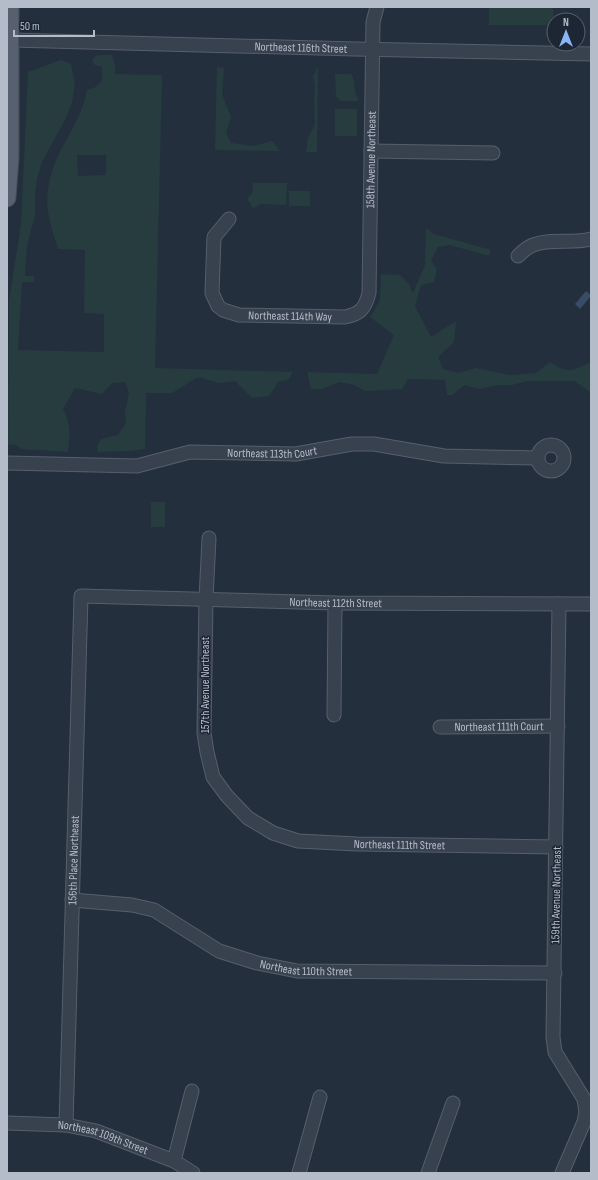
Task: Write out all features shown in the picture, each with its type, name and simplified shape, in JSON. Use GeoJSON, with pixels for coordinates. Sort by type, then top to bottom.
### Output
{"type":"FeatureCollection","features":[{"type":"Feature","properties":{"kind":"main road"},"geometry":{"type":"LineString","coordinates":[[7,198],[10,158],[10,7]]}},
{"type":"Feature","properties":{"kind":"street","name":"158th Avenue Northeast"},"geometry":{"type":"LineString","coordinates":[[361,311],[367,303],[370,294],[373,22],[377,7]]}},
{"type":"Feature","properties":{"kind":"street","name":"Northeast 116th Street"},"geometry":{"type":"LineString","coordinates":[[11,40],[373,50],[591,54]]}},
{"type":"Feature","properties":{"kind":"street"},"geometry":{"type":"LineString","coordinates":[[371,151],[493,153]]}},
{"type":"Feature","properties":{"kind":"street","name":"Northeast 114th Way"},"geometry":{"type":"LineString","coordinates":[[229,219],[214,237],[212,293],[214,299],[223,310],[239,315],[345,318],[361,311]]}},
{"type":"Feature","properties":{"kind":"street"},"geometry":{"type":"LineString","coordinates":[[518,256],[531,245],[540,243],[583,242],[591,239]]}},
{"type":"Feature","properties":{"kind":"street","name":"Northeast 113th Court"},"geometry":{"type":"LineString","coordinates":[[7,463],[137,466],[190,452],[296,454],[335,447],[374,444],[444,456],[537,458]]}},
{"type":"Feature","properties":{"kind":"street","name":"157th Avenue Northeast"},"geometry":{"type":"LineString","coordinates":[[209,538],[206,599],[204,733],[213,777],[227,796],[248,818]]}},
{"type":"Feature","properties":{"kind":"street","name":"Northeast 112th Street"},"geometry":{"type":"LineString","coordinates":[[81,596],[335,603],[591,604]]}},
{"type":"Feature","properties":{"kind":"street","name":"156th Place Northeast"},"geometry":{"type":"LineString","coordinates":[[66,1124],[81,596]]}},
{"type":"Feature","properties":{"kind":"street"},"geometry":{"type":"LineString","coordinates":[[334,715],[335,603]]}},
{"type":"Feature","properties":{"kind":"street","name":"159th Avenue Northeast"},"geometry":{"type":"LineString","coordinates":[[559,604],[553,1037],[555,1052],[587,1099],[584,1122],[562,1173]]}},
{"type":"Feature","properties":{"kind":"street","name":"Northeast 111th Court"},"geometry":{"type":"LineString","coordinates":[[440,726],[558,726]]}},
{"type":"Feature","properties":{"kind":"street","name":"Northeast 111th Street"},"geometry":{"type":"LineString","coordinates":[[248,818],[273,833],[298,841],[356,844],[556,847]]}},
{"type":"Feature","properties":{"kind":"street","name":"Northeast 110th Street"},"geometry":{"type":"LineString","coordinates":[[72,900],[132,905],[154,910],[219,951],[257,963],[297,970],[555,973]]}},
{"type":"Feature","properties":{"kind":"street"},"geometry":{"type":"LineString","coordinates":[[174,1161],[192,1091]]}},
{"type":"Feature","properties":{"kind":"street"},"geometry":{"type":"LineString","coordinates":[[299,1173],[320,1098]]}},
{"type":"Feature","properties":{"kind":"street"},"geometry":{"type":"LineString","coordinates":[[428,1173],[453,1103]]}},
{"type":"Feature","properties":{"kind":"street","name":"Northeast 109th Street"},"geometry":{"type":"LineString","coordinates":[[7,1123],[66,1124],[96,1131],[174,1161],[193,1173]]}},
{"type":"Feature","properties":{"kind":"green space"},"geometry":{"type":"Polygon","coordinates":[[[489,7],[553,7],[553,12],[546,12],[546,25],[489,25],[489,7]]]}},
{"type":"Feature","properties":{"kind":"green space"},"geometry":{"type":"Polygon","coordinates":[[[97,55],[112,55],[115,66],[115,74],[162,75],[155,368],[293,372],[288,380],[279,381],[269,396],[252,398],[235,381],[219,383],[198,377],[172,393],[146,393],[145,449],[130,451],[98,452],[97,446],[101,439],[118,435],[126,423],[125,413],[129,393],[125,382],[112,383],[102,394],[75,388],[63,409],[69,430],[68,452],[22,449],[14,444],[8,445],[9,301],[21,224],[28,72],[61,60],[71,64],[75,83],[72,102],[66,118],[42,162],[37,179],[35,215],[27,246],[25,276],[34,276],[34,282],[22,282],[18,350],[104,352],[104,314],[84,313],[85,250],[58,249],[50,221],[47,200],[53,167],[72,130],[82,107],[87,90],[96,87],[102,81],[102,67],[95,65],[92,60],[97,55]],[[77,155],[78,176],[106,175],[106,155],[77,155]]]}},
{"type":"Feature","properties":{"kind":"green space"},"geometry":{"type":"Polygon","coordinates":[[[318,66],[317,152],[306,152],[308,137],[315,125],[315,87],[313,76],[318,66]]]}},
{"type":"Feature","properties":{"kind":"green space"},"geometry":{"type":"Polygon","coordinates":[[[217,67],[224,68],[222,94],[231,117],[226,133],[231,143],[254,146],[272,141],[280,151],[215,150],[217,67]]]}},
{"type":"Feature","properties":{"kind":"green space"},"geometry":{"type":"Polygon","coordinates":[[[335,74],[351,74],[354,80],[358,101],[341,101],[336,97],[335,74]]]}},
{"type":"Feature","properties":{"kind":"green space"},"geometry":{"type":"Polygon","coordinates":[[[335,109],[357,109],[357,136],[335,136],[335,109]]]}},
{"type":"Feature","properties":{"kind":"green space"},"geometry":{"type":"Polygon","coordinates":[[[253,183],[287,183],[286,205],[261,204],[253,208],[247,199],[252,193],[253,183]]]}},
{"type":"Feature","properties":{"kind":"green space"},"geometry":{"type":"Polygon","coordinates":[[[289,191],[310,191],[310,206],[289,206],[289,191]]]}},
{"type":"Feature","properties":{"kind":"green space"},"geometry":{"type":"Polygon","coordinates":[[[426,228],[434,234],[491,250],[489,256],[450,245],[438,247],[431,261],[437,269],[434,282],[421,285],[415,306],[431,337],[456,321],[454,342],[438,357],[443,369],[458,373],[476,368],[510,375],[536,373],[550,362],[565,370],[573,370],[588,363],[591,364],[591,393],[575,381],[527,381],[512,385],[497,385],[479,389],[465,385],[452,395],[447,395],[445,380],[408,379],[402,389],[365,391],[354,385],[340,382],[321,389],[311,389],[307,372],[377,374],[394,335],[370,317],[380,300],[381,274],[400,275],[409,284],[413,293],[425,265],[426,228]]]}},
{"type":"Feature","properties":{"kind":"green space"},"geometry":{"type":"Polygon","coordinates":[[[151,502],[165,502],[165,527],[151,527],[151,502]]]}},
{"type":"Feature","properties":{"kind":"water"},"geometry":{"type":"Polygon","coordinates":[[[586,291],[591,296],[580,309],[575,304],[586,291]]]}}]}
